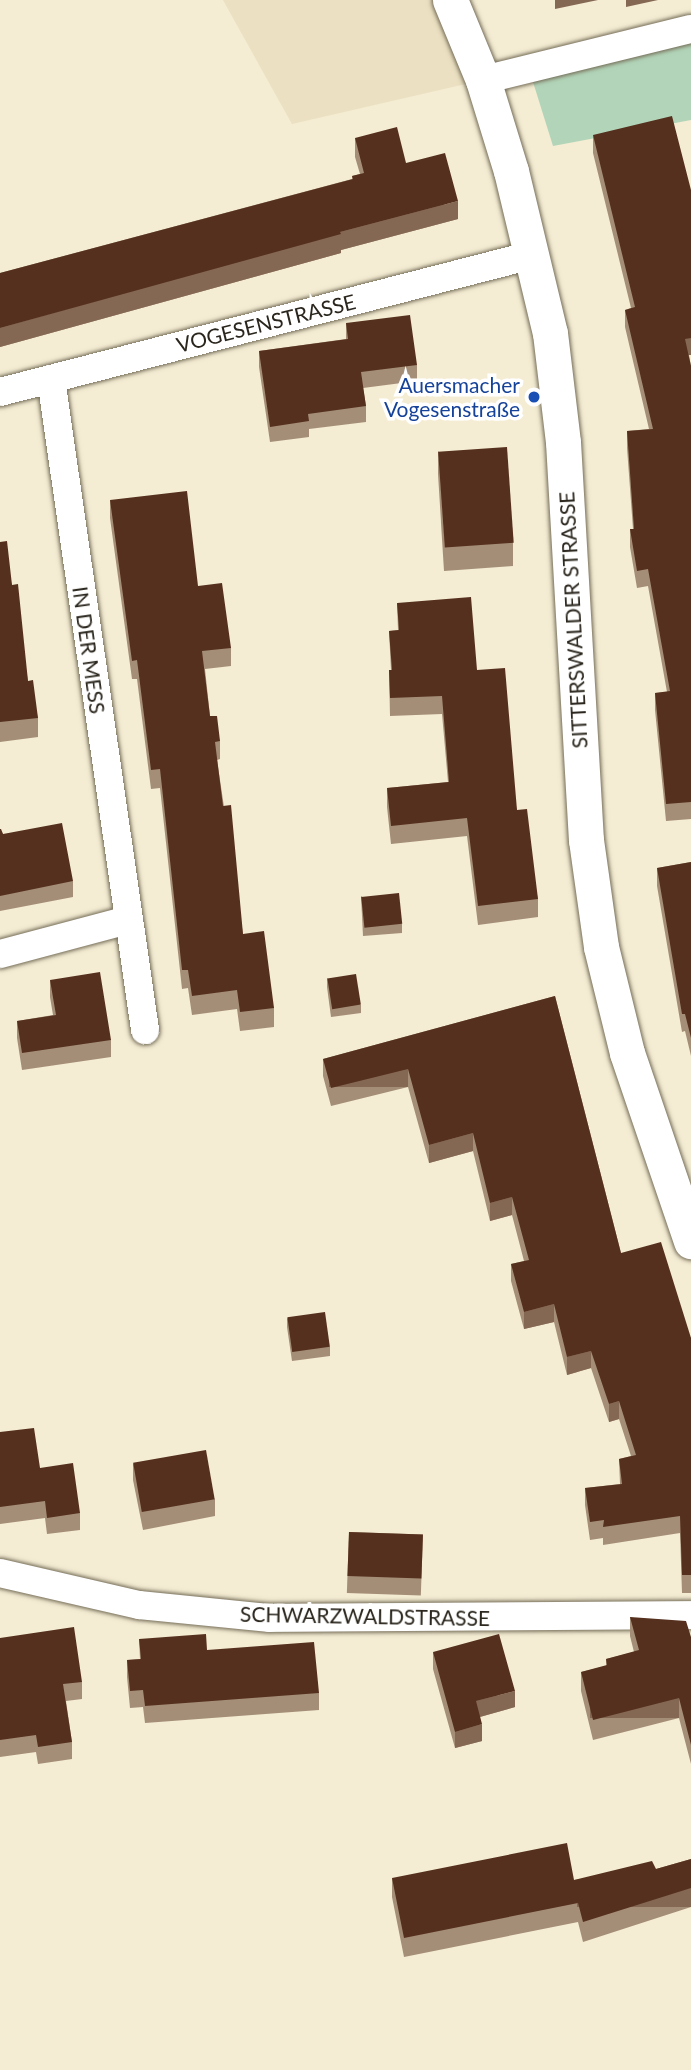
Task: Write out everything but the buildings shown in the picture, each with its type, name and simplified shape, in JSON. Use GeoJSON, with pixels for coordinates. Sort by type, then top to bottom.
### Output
{"type":"FeatureCollection","features":[{"type":"Feature","properties":{"kind":"street","name":"SITTERSWALDER STRASSE"},"geometry":{"type":"LineString","coordinates":[[450,0],[483,80],[511,171],[532,255],[559,390],[586,840],[601,947],[627,1053],[691,1241]]}},
{"type":"Feature","properties":{"kind":"street"},"geometry":{"type":"LineString","coordinates":[[483,80],[691,29]]}},
{"type":"Feature","properties":{"kind":"street","name":"VOGESENSTRASSE"},"geometry":{"type":"LineString","coordinates":[[0,392],[532,255]]}},
{"type":"Feature","properties":{"kind":"street","name":"IN DER MESS"},"geometry":{"type":"LineString","coordinates":[[51,379],[145,1030]]}},
{"type":"Feature","properties":{"kind":"street"},"geometry":{"type":"LineString","coordinates":[[0,954],[128,920]]}},
{"type":"Feature","properties":{"kind":"street","name":"SCHWARZWALDSTRASSE"},"geometry":{"type":"LineString","coordinates":[[0,1573],[139,1605],[270,1618],[691,1615]]}},
{"type":"Feature","properties":{"kind":"shaded area"},"geometry":{"type":"Polygon","coordinates":[[[223,0],[450,0],[483,80],[292,124],[223,0]]]}},
{"type":"Feature","properties":{"kind":"green space"},"geometry":{"type":"Polygon","coordinates":[[[691,29],[691,120],[553,146],[528,66],[691,29]]]}},
{"type":"Feature","properties":{"kind":"place","name":"Auersmacher Vogesenstraße"},"geometry":{"type":"Point","coordinates":[534,397]}}]}
